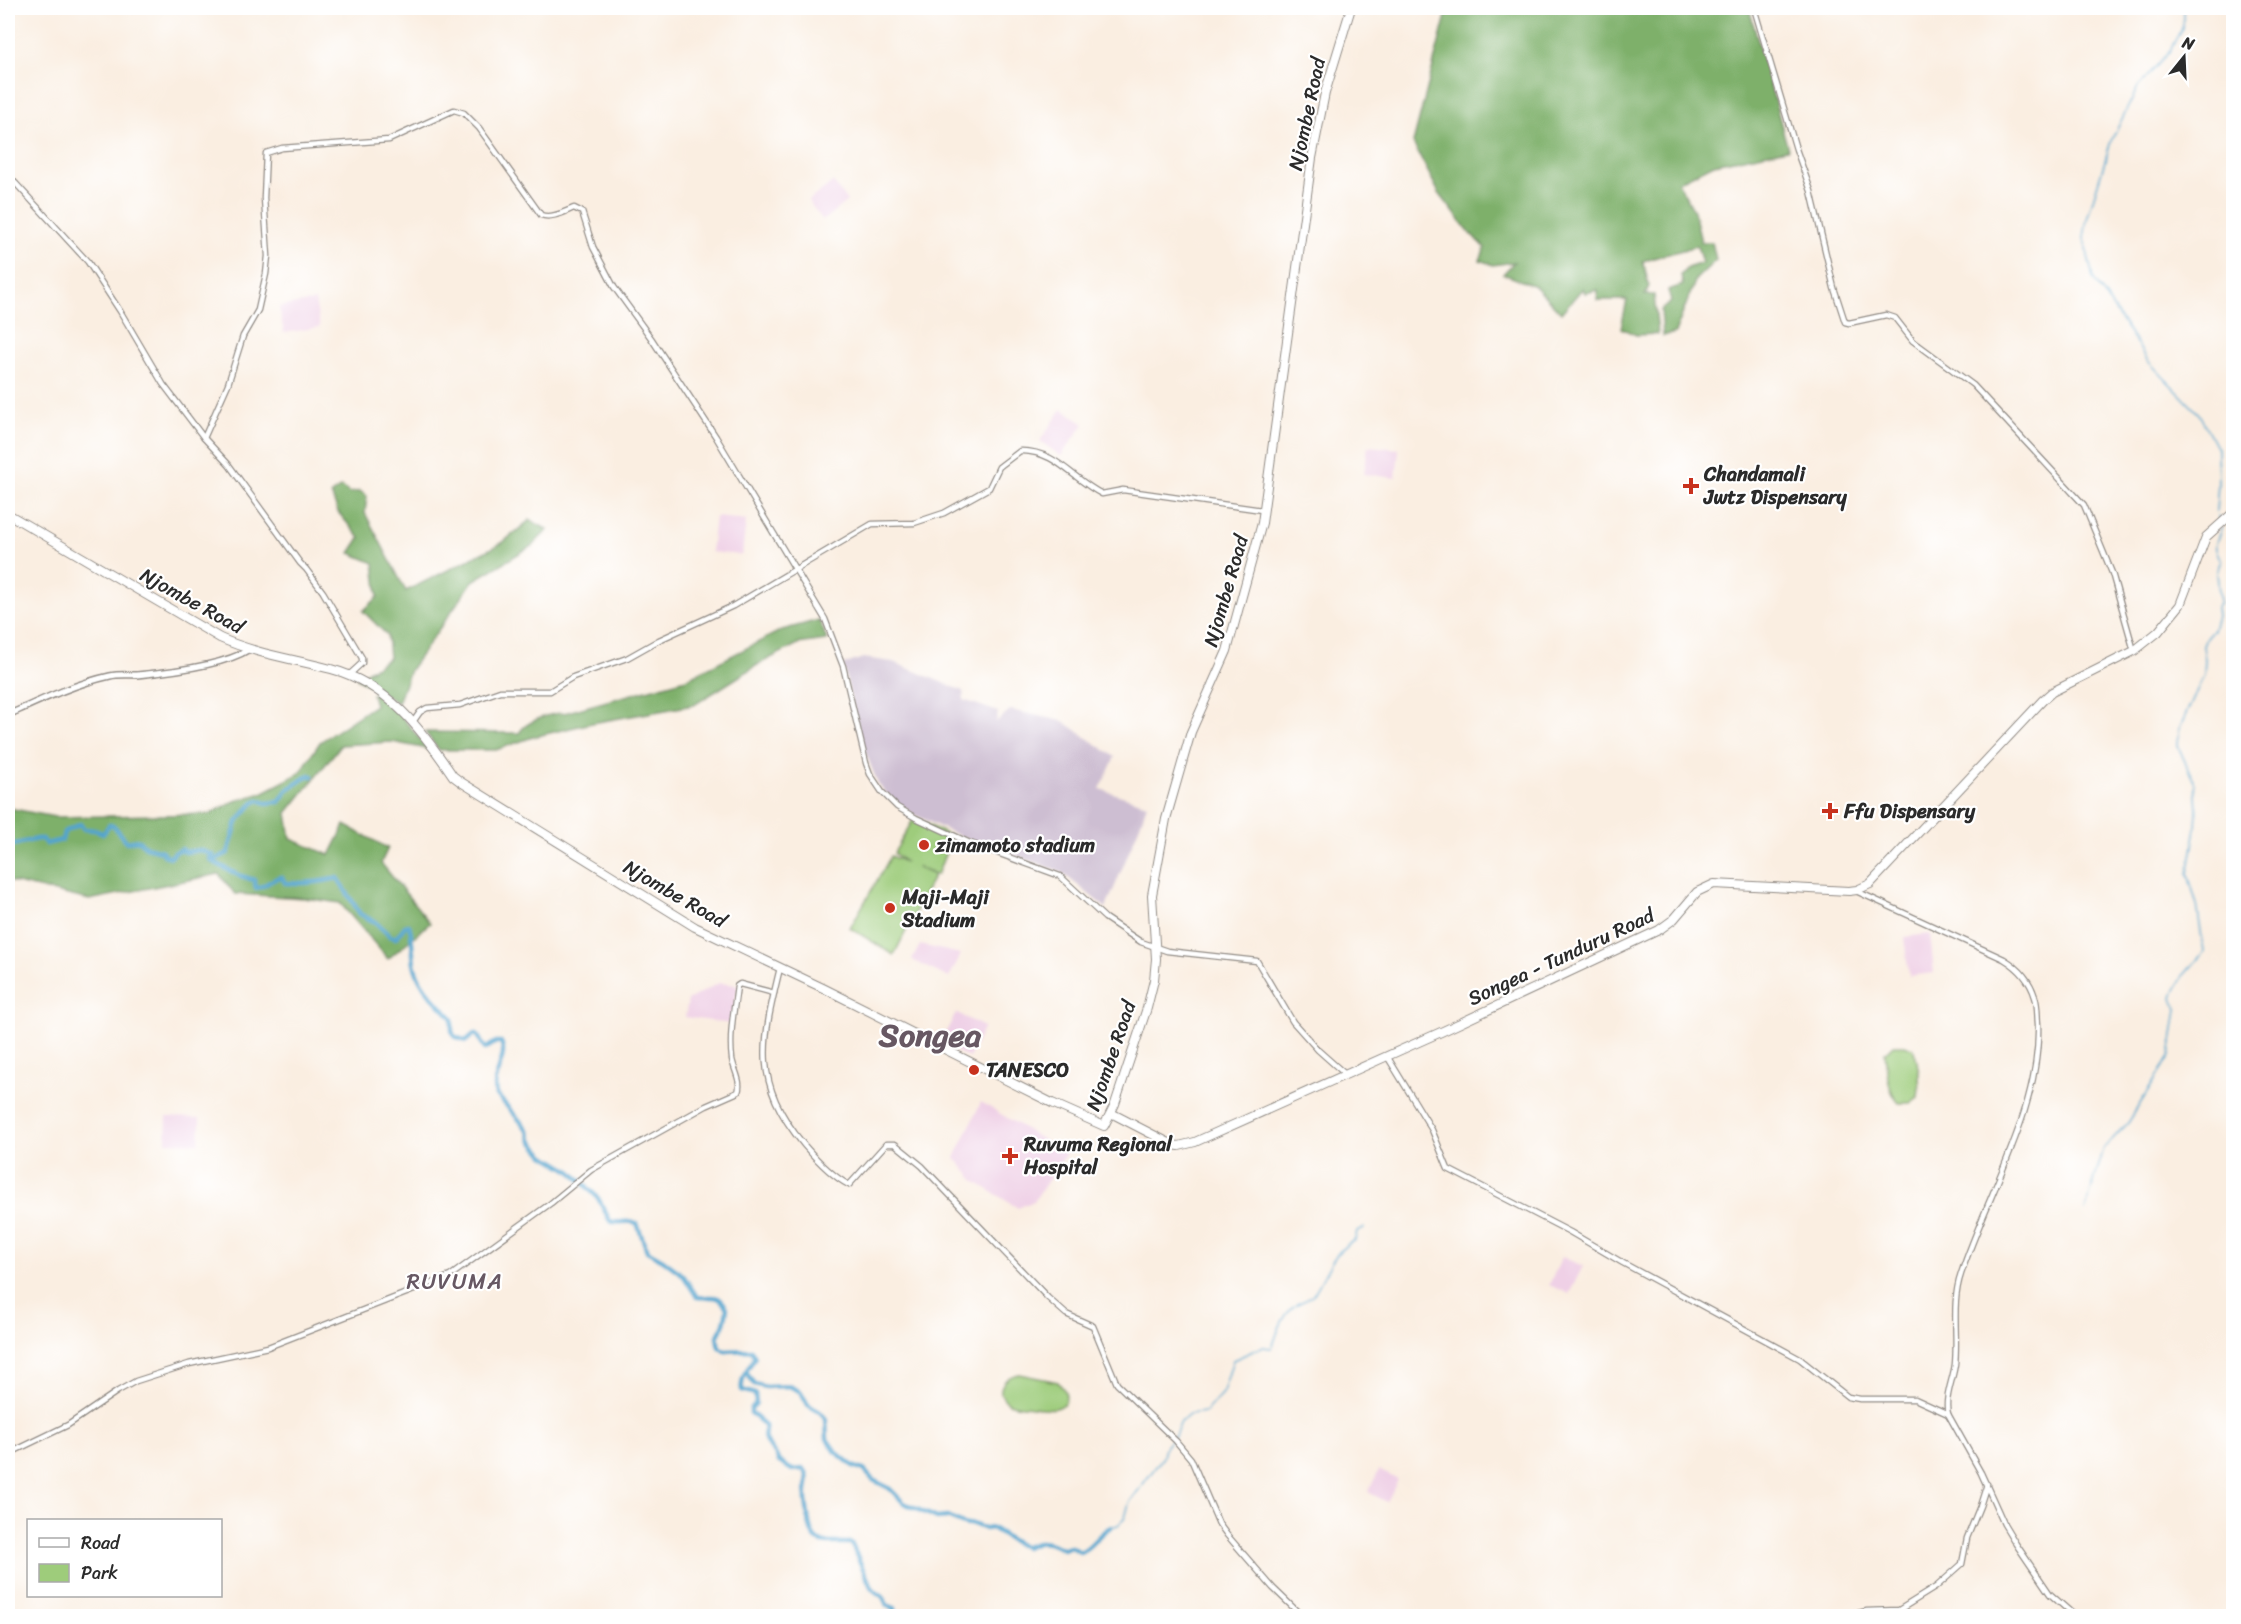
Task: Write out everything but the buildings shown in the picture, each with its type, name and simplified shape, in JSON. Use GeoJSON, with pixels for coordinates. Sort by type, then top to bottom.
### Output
{"type":"FeatureCollection","features":[{"type":"Feature","properties":{"kind":"highway","name":"Njombe Road"},"geometry":{"type":"LineString","coordinates":[[8,514],[214,634],[248,650],[350,674],[369,684],[413,722],[453,776],[695,927],[1103,1127],[1111,1113],[1147,1008],[1156,970],[1152,896],[1166,819],[1191,732],[1227,651],[1262,523],[1312,158],[1325,93],[1351,8]]}},
{"type":"Feature","properties":{"kind":"highway"},"geometry":{"type":"LineString","coordinates":[[1854,890],[1870,884],[1879,876],[2052,692],[2134,651],[2158,632],[2180,605],[2195,571],[2206,537],[2234,512]]}},
{"type":"Feature","properties":{"kind":"highway","name":"Songea - Tunduru Road"},"geometry":{"type":"LineString","coordinates":[[1111,1113],[1179,1146],[1195,1142],[1659,930],[1674,919],[1697,892],[1708,886],[1733,884],[1854,890]]}},
{"type":"Feature","properties":{"kind":"main road"},"geometry":{"type":"LineString","coordinates":[[8,715],[54,693],[110,676],[145,674],[218,663],[248,650]]}},
{"type":"Feature","properties":{"kind":"street"},"geometry":{"type":"LineString","coordinates":[[1754,8],[1814,201],[1845,322],[1850,323],[1886,315],[1895,318],[1913,341],[1973,385],[2084,506],[2112,573],[2134,651]]}},
{"type":"Feature","properties":{"kind":"street"},"geometry":{"type":"LineString","coordinates":[[204,438],[228,384],[243,336],[258,310],[266,274],[268,256],[264,198],[266,153],[282,148],[389,140],[454,110],[464,113],[479,128],[541,214],[546,217],[574,208],[580,210],[593,248],[614,287],[717,437],[825,619],[843,666],[866,763],[870,774],[887,799],[916,818],[970,843],[1060,876],[1121,931],[1155,948],[1257,961],[1293,1022],[1317,1050],[1345,1074]]}},
{"type":"Feature","properties":{"kind":"street"},"geometry":{"type":"LineString","coordinates":[[8,175],[88,262],[163,384],[204,438],[230,466],[323,592],[362,658],[362,663],[350,674]]}},
{"type":"Feature","properties":{"kind":"street"},"geometry":{"type":"LineString","coordinates":[[413,722],[420,712],[427,708],[460,705],[494,692],[550,691],[569,679],[627,658],[659,640],[733,606],[872,524],[914,523],[944,513],[990,488],[999,467],[1020,451],[1034,452],[1057,461],[1102,494],[1122,490],[1262,510]]}},
{"type":"Feature","properties":{"kind":"street"},"geometry":{"type":"LineString","coordinates":[[1854,890],[2004,959],[2015,966],[2028,981],[2037,1000],[2038,1036],[2029,1094],[2014,1141],[1990,1195],[1958,1287],[1957,1341],[1947,1405],[1948,1414],[1987,1484],[2004,1524],[2016,1544],[2050,1594],[2075,1617]]}},
{"type":"Feature","properties":{"kind":"street"},"geometry":{"type":"LineString","coordinates":[[780,968],[765,1041],[769,1084],[782,1113],[808,1149],[849,1185],[886,1144],[892,1143],[899,1147],[922,1166],[1048,1298],[1066,1314],[1093,1326],[1118,1384],[1170,1434],[1191,1459],[1219,1524],[1273,1588],[1302,1617]]}},
{"type":"Feature","properties":{"kind":"street"},"geometry":{"type":"LineString","coordinates":[[8,1454],[68,1425],[117,1391],[153,1374],[268,1347],[450,1276],[551,1203],[596,1167],[706,1106],[738,1092],[740,1088],[732,1060],[737,986],[740,984],[774,993]]}},
{"type":"Feature","properties":{"kind":"street"},"geometry":{"type":"LineString","coordinates":[[1387,1056],[1432,1130],[1448,1169],[1570,1232],[1800,1359],[1848,1397],[1860,1400],[1916,1399],[1948,1414]]}},
{"type":"Feature","properties":{"kind":"street"},"geometry":{"type":"LineString","coordinates":[[1846,1617],[1867,1611],[1899,1610],[1936,1587],[1962,1564],[1969,1532],[1987,1484]]}},
{"type":"Feature","properties":{"kind":"shaded area"},"geometry":{"type":"Polygon","coordinates":[[[833,182],[847,201],[823,220],[808,201],[833,182]]]}},
{"type":"Feature","properties":{"kind":"shaded area"},"geometry":{"type":"Polygon","coordinates":[[[315,301],[320,327],[284,333],[279,307],[315,301]]]}},
{"type":"Feature","properties":{"kind":"shaded area"},"geometry":{"type":"Polygon","coordinates":[[[1062,409],[1084,424],[1061,456],[1040,441],[1062,409]]]}},
{"type":"Feature","properties":{"kind":"shaded area"},"geometry":{"type":"Polygon","coordinates":[[[1368,446],[1399,449],[1396,478],[1364,474],[1368,446]]]}},
{"type":"Feature","properties":{"kind":"shaded area"},"geometry":{"type":"Polygon","coordinates":[[[715,517],[746,520],[742,555],[711,552],[715,517]]]}},
{"type":"Feature","properties":{"kind":"shaded area"},"geometry":{"type":"Polygon","coordinates":[[[863,658],[893,662],[963,691],[964,700],[998,712],[996,722],[1010,710],[1063,721],[1115,757],[1100,789],[1147,804],[1106,908],[1060,871],[957,835],[913,814],[893,801],[878,784],[862,743],[843,665],[863,658]]]}},
{"type":"Feature","properties":{"kind":"shaded area"},"geometry":{"type":"Polygon","coordinates":[[[1930,934],[1934,973],[1909,976],[1904,937],[1930,934]]]}},
{"type":"Feature","properties":{"kind":"shaded area"},"geometry":{"type":"Polygon","coordinates":[[[920,945],[961,954],[949,978],[912,960],[920,945]]]}},
{"type":"Feature","properties":{"kind":"shaded area"},"geometry":{"type":"Polygon","coordinates":[[[719,983],[738,985],[731,1024],[685,1017],[688,1000],[719,983]]]}},
{"type":"Feature","properties":{"kind":"shaded area"},"geometry":{"type":"Polygon","coordinates":[[[956,1013],[984,1027],[969,1058],[940,1043],[956,1013]]]}},
{"type":"Feature","properties":{"kind":"shaded area","name":"Ruvuma Regional Hospital"},"geometry":{"type":"Polygon","coordinates":[[[981,1102],[1066,1154],[1034,1201],[1018,1208],[976,1182],[955,1158],[981,1102]]]}},
{"type":"Feature","properties":{"kind":"shaded area"},"geometry":{"type":"Polygon","coordinates":[[[167,1117],[200,1118],[199,1143],[166,1142],[167,1117]]]}},
{"type":"Feature","properties":{"kind":"shaded area"},"geometry":{"type":"Polygon","coordinates":[[[1562,1257],[1583,1266],[1569,1294],[1549,1285],[1562,1257]]]}},
{"type":"Feature","properties":{"kind":"shaded area"},"geometry":{"type":"Polygon","coordinates":[[[1379,1470],[1398,1480],[1387,1502],[1368,1492],[1379,1470]]]}},
{"type":"Feature","properties":{"kind":"green space"},"geometry":{"type":"Polygon","coordinates":[[[1448,8],[1749,8],[1788,149],[1714,164],[1678,182],[1694,211],[1701,242],[1712,242],[1716,260],[1696,279],[1675,333],[1663,336],[1661,310],[1671,302],[1668,290],[1683,285],[1681,275],[1687,268],[1702,263],[1697,246],[1643,261],[1649,286],[1645,295],[1654,295],[1658,334],[1636,335],[1621,328],[1627,300],[1597,300],[1598,290],[1585,293],[1583,288],[1561,313],[1535,286],[1503,274],[1514,262],[1493,265],[1480,260],[1485,248],[1468,231],[1439,193],[1413,143],[1448,8]]]}},
{"type":"Feature","properties":{"kind":"green space"},"geometry":{"type":"Polygon","coordinates":[[[341,487],[350,493],[360,491],[367,496],[365,513],[406,591],[502,543],[530,520],[548,530],[532,546],[473,581],[410,670],[398,703],[357,678],[389,658],[387,635],[363,611],[378,597],[374,563],[350,553],[360,538],[338,512],[331,494],[341,487]]]}},
{"type":"Feature","properties":{"kind":"green space"},"geometry":{"type":"Polygon","coordinates":[[[819,620],[827,640],[798,644],[759,664],[694,705],[592,723],[533,737],[496,750],[439,750],[425,732],[519,733],[533,721],[545,716],[564,713],[686,679],[782,630],[819,620]]]}},
{"type":"Feature","properties":{"kind":"green space"},"geometry":{"type":"Polygon","coordinates":[[[375,693],[401,716],[428,749],[392,742],[341,745],[287,813],[291,839],[330,855],[345,825],[388,848],[381,863],[430,923],[388,959],[340,903],[304,898],[235,894],[219,874],[89,900],[8,881],[8,808],[55,817],[210,814],[235,801],[262,793],[300,773],[320,742],[375,705],[372,694],[375,693]]]}},
{"type":"Feature","properties":{"kind":"green space","name":"Maji-Maji Stadium"},"geometry":{"type":"Polygon","coordinates":[[[914,818],[952,837],[937,875],[916,867],[934,875],[894,955],[850,928],[891,856],[905,862],[894,853],[914,818]]]}},
{"type":"Feature","properties":{"kind":"green space"},"geometry":{"type":"Polygon","coordinates":[[[1893,1045],[1913,1048],[1915,1054],[1919,1072],[1919,1091],[1918,1097],[1910,1103],[1899,1103],[1890,1086],[1885,1053],[1893,1045]]]}},
{"type":"Feature","properties":{"kind":"green space"},"geometry":{"type":"Polygon","coordinates":[[[1019,1374],[1058,1382],[1065,1391],[1064,1403],[1050,1409],[1009,1403],[1002,1395],[1002,1386],[1008,1378],[1019,1374]]]}},
{"type":"Feature","properties":{"kind":"waterway"},"geometry":{"type":"LineString","coordinates":[[2183,8],[2183,26],[2169,52],[2138,87],[2111,141],[2087,219],[2084,238],[2093,278],[2148,361],[2199,414],[2217,448],[2216,512]]}},
{"type":"Feature","properties":{"kind":"waterway"},"geometry":{"type":"LineString","coordinates":[[2218,516],[2220,521]]}},
{"type":"Feature","properties":{"kind":"waterway"},"geometry":{"type":"LineString","coordinates":[[2085,1211],[2104,1148],[2128,1123],[2170,1056],[2177,1009],[2173,998],[2183,976],[2204,952],[2197,905],[2188,874],[2196,828],[2195,784],[2178,746],[2179,729],[2204,675],[2203,646],[2213,630],[2217,616],[2216,608],[2220,603],[2217,572],[2221,560],[2216,544],[2221,528]]}},
{"type":"Feature","properties":{"kind":"waterway"},"geometry":{"type":"LineString","coordinates":[[8,836],[12,845],[37,839],[42,839],[46,844],[62,840],[64,832],[80,824],[84,829],[96,830],[103,834],[109,825],[114,826],[127,842],[138,840],[146,847],[162,851],[164,855],[171,857],[182,849],[185,852],[200,850],[213,855],[210,858],[212,861],[228,853],[237,822],[253,803],[259,800],[266,803],[279,802],[287,790],[309,775],[312,776]]}},
{"type":"Feature","properties":{"kind":"waterway"},"geometry":{"type":"LineString","coordinates":[[212,861],[238,875],[254,880],[256,888],[282,877],[285,883],[338,878],[360,914],[375,922],[390,936],[396,938],[405,926],[409,925],[416,971],[429,993],[452,1018],[454,1036],[466,1041],[477,1034],[485,1049],[496,1042],[501,1042],[503,1054],[496,1080],[496,1094],[529,1132],[531,1140],[544,1155],[572,1172],[598,1198],[610,1221],[637,1223],[647,1251],[683,1275],[697,1297],[720,1299],[727,1308],[724,1324],[718,1337],[719,1347],[725,1351],[751,1350],[755,1357],[744,1376],[742,1390],[755,1394],[756,1403],[751,1413],[765,1425],[765,1440],[778,1461],[792,1470],[803,1469],[807,1474],[806,1500],[812,1534],[816,1539],[826,1543],[851,1543],[871,1586],[883,1597],[887,1605],[895,1608],[894,1616]]}},
{"type":"Feature","properties":{"kind":"waterway"},"geometry":{"type":"LineString","coordinates":[[1111,1527],[1118,1525],[1125,1518],[1129,1503],[1163,1457],[1165,1447],[1175,1435],[1181,1421],[1189,1414],[1205,1412],[1223,1392],[1233,1360],[1262,1347],[1272,1348],[1287,1313],[1313,1295],[1335,1257],[1355,1240],[1357,1231],[1364,1228]]}},
{"type":"Feature","properties":{"kind":"waterway"},"geometry":{"type":"LineString","coordinates":[[746,1372],[754,1384],[766,1387],[789,1386],[801,1392],[808,1405],[820,1412],[826,1419],[827,1439],[836,1452],[853,1466],[864,1470],[873,1480],[889,1488],[904,1503],[937,1518],[947,1517],[966,1525],[992,1528],[1025,1547],[1040,1542],[1064,1549],[1071,1547],[1080,1552],[1111,1527]]}},
{"type":"Feature","properties":{"kind":"place","name":"Chandamali Jwtz Dispensary"},"geometry":{"type":"Point","coordinates":[1691,486]}},
{"type":"Feature","properties":{"kind":"place","name":"Ffu Dispensary"},"geometry":{"type":"Point","coordinates":[1830,811]}},
{"type":"Feature","properties":{"kind":"place","name":"zimamoto stadium"},"geometry":{"type":"Point","coordinates":[924,845]}},
{"type":"Feature","properties":{"kind":"place","name":"Maji-Maji Stadium"},"geometry":{"type":"Point","coordinates":[890,908]}},
{"type":"Feature","properties":{"kind":"place","name":"TANESCO"},"geometry":{"type":"Point","coordinates":[974,1070]}},
{"type":"Feature","properties":{"kind":"place","name":"Ruvuma Regional Hospital"},"geometry":{"type":"Point","coordinates":[1010,1156]}},
{"type":"Feature","properties":{"kind":"district","name":"Songea"},"geometry":{"type":"Point","coordinates":[930,1035]}},
{"type":"Feature","properties":{"kind":"district","name":"RUVUMA"},"geometry":{"type":"Point","coordinates":[455,1281]}}]}
